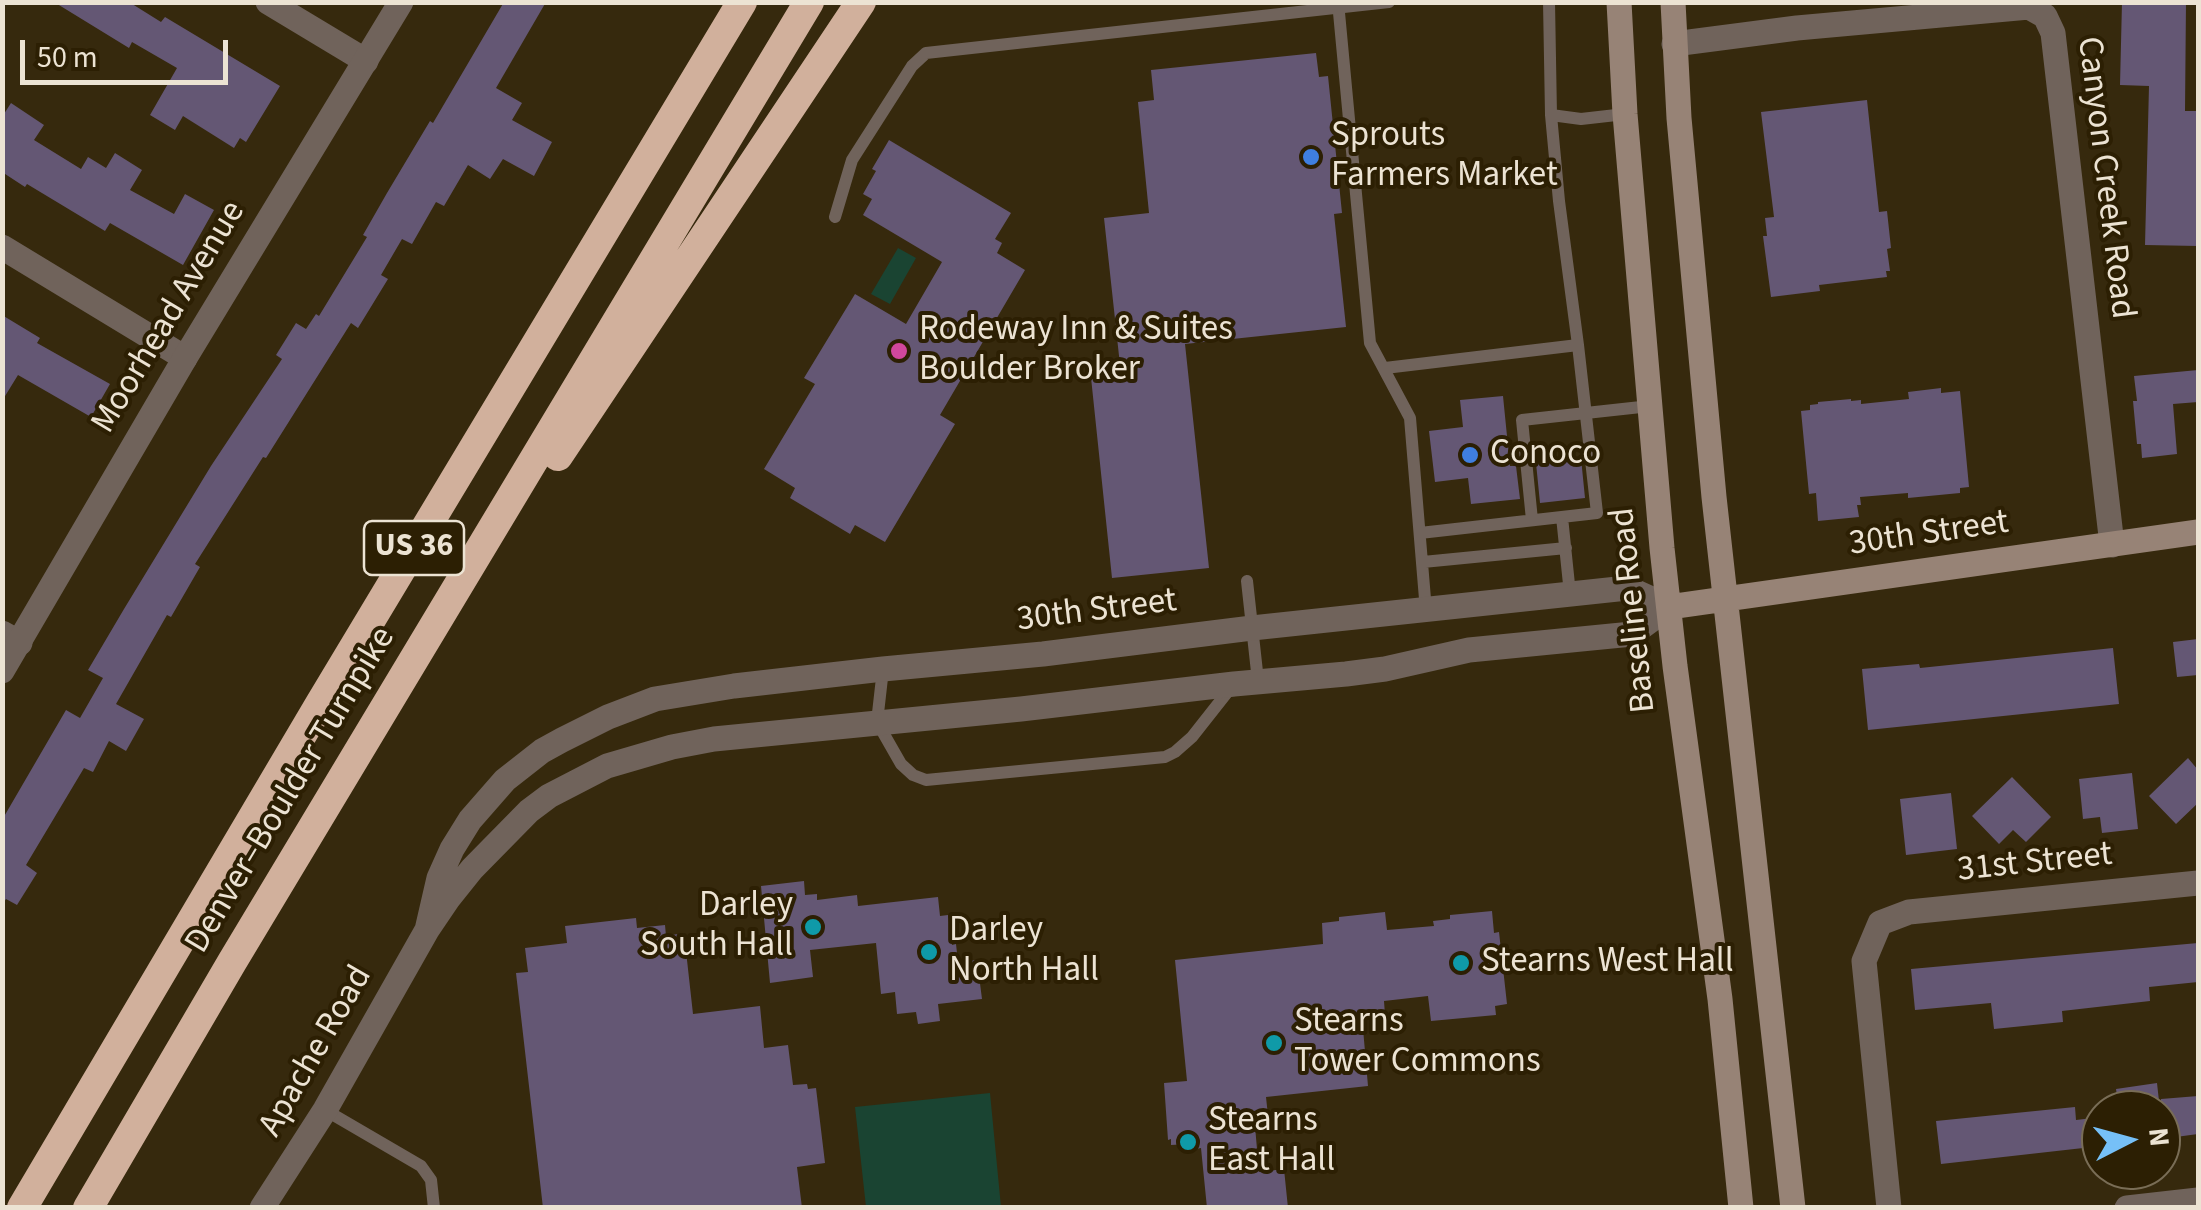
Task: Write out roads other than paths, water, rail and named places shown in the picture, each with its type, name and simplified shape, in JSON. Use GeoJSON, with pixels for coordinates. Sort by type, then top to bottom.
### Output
{"type":"FeatureCollection","features":[{"type":"Feature","properties":{"kind":"highway","name":"Denver–Boulder Turnpike"},"geometry":{"type":"LineString","coordinates":[[22,1208],[742,2]]}},
{"type":"Feature","properties":{"kind":"highway","name":"Denver–Boulder Turnpike"},"geometry":{"type":"LineString","coordinates":[[88,1208],[809,2]]}},
{"type":"Feature","properties":{"kind":"highway"},"geometry":{"type":"LineString","coordinates":[[352,761],[861,2]]}},
{"type":"Feature","properties":{"kind":"main road","name":"Baseline Road"},"geometry":{"type":"LineString","coordinates":[[1619,2],[1625,114],[1668,607],[1720,1000],[1741,1208]]}},
{"type":"Feature","properties":{"kind":"main road"},"geometry":{"type":"LineString","coordinates":[[1672,2],[1700,352],[1793,1208]]}},
{"type":"Feature","properties":{"kind":"main road","name":"30th Street"},"geometry":{"type":"LineString","coordinates":[[1668,607],[2198,532]]}},
{"type":"Feature","properties":{"kind":"street"},"geometry":{"type":"LineString","coordinates":[[268,2],[366,61]]}},
{"type":"Feature","properties":{"kind":"street","name":"Moorhead Avenue"},"geometry":{"type":"LineString","coordinates":[[2,672],[11,638],[401,2]]}},
{"type":"Feature","properties":{"kind":"street","name":"Canyon Creek Road"},"geometry":{"type":"LineString","coordinates":[[1674,44],[1797,28],[2029,7],[2045,16],[2053,33],[2112,544]]}},
{"type":"Feature","properties":{"kind":"street"},"geometry":{"type":"LineString","coordinates":[[2,247],[185,358]]}},
{"type":"Feature","properties":{"kind":"street","name":"30th Street"},"geometry":{"type":"LineString","coordinates":[[542,751],[608,717],[655,700],[734,686],[1627,588],[1668,607],[1632,634],[1469,650],[1385,669],[1021,710],[714,739],[607,766],[569,785]]}},
{"type":"Feature","properties":{"kind":"street","name":"Apache Road"},"geometry":{"type":"LineString","coordinates":[[427,930],[439,878],[470,820],[505,780],[542,751]]}},
{"type":"Feature","properties":{"kind":"street","name":"Apache Road"},"geometry":{"type":"LineString","coordinates":[[262,1208],[325,1110],[427,930],[460,884],[510,828],[569,785]]}},
{"type":"Feature","properties":{"kind":"street","name":"31st Street"},"geometry":{"type":"LineString","coordinates":[[1890,1208],[1864,961],[1880,923],[1909,912],[2198,883]]}},
{"type":"Feature","properties":{"kind":"street"},"geometry":{"type":"LineString","coordinates":[[2127,1208],[2198,1200]]}},
{"type":"Feature","properties":{"kind":"lane"},"geometry":{"type":"LineString","coordinates":[[834,217],[852,160],[912,66],[926,53],[1388,2]]}},
{"type":"Feature","properties":{"kind":"lane"},"geometry":{"type":"LineString","coordinates":[[1420,532],[1596,512],[1559,201],[1549,2]]}},
{"type":"Feature","properties":{"kind":"lane"},"geometry":{"type":"LineString","coordinates":[[1338,5],[1370,343],[1410,418],[1426,610]]}},
{"type":"Feature","properties":{"kind":"lane"},"geometry":{"type":"LineString","coordinates":[[1552,115],[1581,119],[1625,114]]}},
{"type":"Feature","properties":{"kind":"lane"},"geometry":{"type":"LineString","coordinates":[[1384,368],[1578,346]]}},
{"type":"Feature","properties":{"kind":"lane"},"geometry":{"type":"LineString","coordinates":[[1532,520],[1522,420],[1650,406]]}},
{"type":"Feature","properties":{"kind":"lane"},"geometry":{"type":"LineString","coordinates":[[1562,516],[1570,594]]}},
{"type":"Feature","properties":{"kind":"lane"},"geometry":{"type":"LineString","coordinates":[[1423,562],[1566,548]]}},
{"type":"Feature","properties":{"kind":"lane"},"geometry":{"type":"LineString","coordinates":[[883,669],[876,722],[902,764],[913,775],[926,780],[1165,757],[1182,747],[1246,682],[1252,628],[1247,581]]}},
{"type":"Feature","properties":{"kind":"lane"},"geometry":{"type":"LineString","coordinates":[[325,1110],[422,1166],[431,1180],[434,1208]]}},
{"type":"Feature","properties":{"kind":"place","name":"Sprouts Farmers Market"},"geometry":{"type":"Point","coordinates":[1311,157]}},
{"type":"Feature","properties":{"kind":"place","name":"Rodeway Inn & Suites Boulder Broker"},"geometry":{"type":"Point","coordinates":[899,351]}},
{"type":"Feature","properties":{"kind":"place","name":"Conoco"},"geometry":{"type":"Point","coordinates":[1470,455]}},
{"type":"Feature","properties":{"kind":"place","name":"Darley South Hall"},"geometry":{"type":"Point","coordinates":[813,927]}},
{"type":"Feature","properties":{"kind":"place","name":"Darley North Hall"},"geometry":{"type":"Point","coordinates":[929,952]}},
{"type":"Feature","properties":{"kind":"place","name":"Stearns West Hall"},"geometry":{"type":"Point","coordinates":[1461,963]}},
{"type":"Feature","properties":{"kind":"place","name":"Stearns Tower Commons"},"geometry":{"type":"Point","coordinates":[1274,1043]}},
{"type":"Feature","properties":{"kind":"place","name":"Stearns East Hall"},"geometry":{"type":"Point","coordinates":[1188,1142]}}]}
